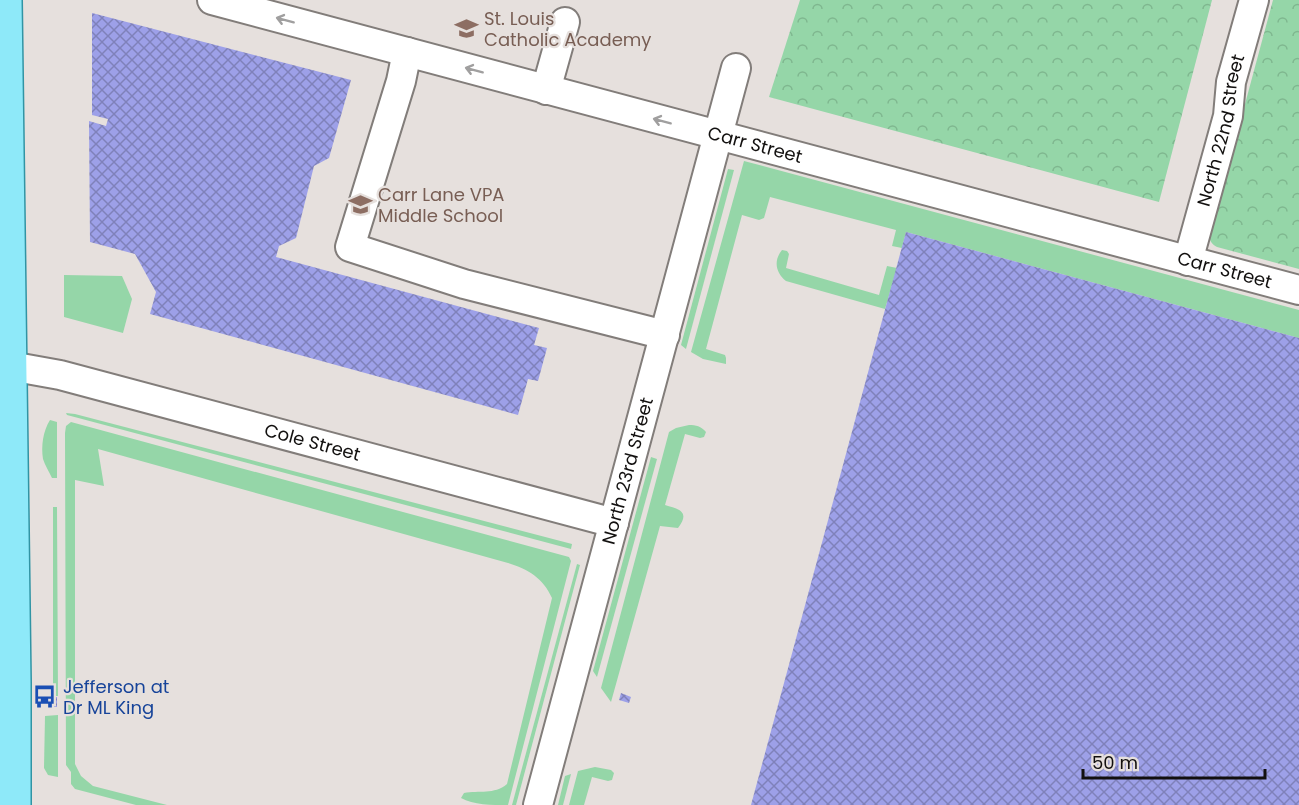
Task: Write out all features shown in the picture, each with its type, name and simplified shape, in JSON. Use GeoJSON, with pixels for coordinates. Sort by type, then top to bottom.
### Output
{"type":"FeatureCollection","features":[{"type":"Feature","properties":{"kind":"main road"},"geometry":{"type":"LineString","coordinates":[[5,0],[4,130],[10,366],[6,421],[14,683],[14,805]]}},
{"type":"Feature","properties":{"kind":"street","name":"Carr Street"},"geometry":{"type":"LineString","coordinates":[[212,0],[1299,291]]}},
{"type":"Feature","properties":{"kind":"street","name":"North 22nd Street"},"geometry":{"type":"LineString","coordinates":[[1188,261],[1228,116],[1231,82],[1254,0]]}},
{"type":"Feature","properties":{"kind":"street"},"geometry":{"type":"LineString","coordinates":[[546,90],[565,22]]}},
{"type":"Feature","properties":{"kind":"street"},"geometry":{"type":"LineString","coordinates":[[407,52],[401,81],[350,247],[464,284],[665,334]]}},
{"type":"Feature","properties":{"kind":"street","name":"North 23rd Street"},"geometry":{"type":"LineString","coordinates":[[538,805],[736,68]]}},
{"type":"Feature","properties":{"kind":"street","name":"Cole Street"},"geometry":{"type":"LineString","coordinates":[[10,366],[70,378],[614,523]]}},
{"type":"Feature","properties":{"kind":"green space"},"geometry":{"type":"Polygon","coordinates":[[[800,0],[1212,0],[1159,202],[769,97],[800,0]]]}},
{"type":"Feature","properties":{"kind":"green space"},"geometry":{"type":"Polygon","coordinates":[[[1273,0],[1299,0],[1299,269],[1217,247],[1210,238],[1273,0]]]}},
{"type":"Feature","properties":{"kind":"green space"},"geometry":{"type":"Polygon","coordinates":[[[744,161],[1299,310],[1299,338],[906,232],[902,248],[892,246],[896,230],[770,197],[764,218],[759,220],[742,215],[706,349],[725,355],[726,364],[703,359],[691,352],[744,161]]]}},
{"type":"Feature","properties":{"kind":"green space"},"geometry":{"type":"Polygon","coordinates":[[[728,169],[734,170],[686,349],[681,345],[728,169]]]}},
{"type":"Feature","properties":{"kind":"green space"},"geometry":{"type":"Polygon","coordinates":[[[782,250],[789,254],[786,268],[879,295],[887,266],[897,268],[885,309],[786,281],[777,267],[777,258],[782,250]]]}},
{"type":"Feature","properties":{"kind":"green space"},"geometry":{"type":"Polygon","coordinates":[[[64,275],[122,276],[132,299],[123,333],[64,317],[64,275]]]}},
{"type":"Feature","properties":{"kind":"green space"},"geometry":{"type":"Polygon","coordinates":[[[66,413],[572,544],[571,549],[67,415],[66,413]]]}},
{"type":"Feature","properties":{"kind":"green space"},"geometry":{"type":"Polygon","coordinates":[[[50,420],[57,422],[57,478],[52,478],[43,459],[43,439],[50,420]]]}},
{"type":"Feature","properties":{"kind":"green space"},"geometry":{"type":"Polygon","coordinates":[[[71,422],[569,557],[571,561],[508,805],[489,805],[461,798],[464,793],[497,790],[507,784],[552,598],[539,580],[528,571],[508,563],[98,449],[104,486],[75,480],[75,764],[81,776],[93,786],[167,805],[136,805],[75,789],[71,784],[71,772],[66,765],[65,433],[66,426],[71,422]]]}},
{"type":"Feature","properties":{"kind":"green space"},"geometry":{"type":"Polygon","coordinates":[[[689,425],[698,426],[706,432],[704,437],[700,438],[685,434],[665,505],[683,514],[682,522],[678,528],[660,526],[611,702],[601,688],[669,432],[689,425]]]}},
{"type":"Feature","properties":{"kind":"green space"},"geometry":{"type":"Polygon","coordinates":[[[651,457],[657,459],[597,677],[593,671],[651,457]]]}},
{"type":"Feature","properties":{"kind":"green space"},"geometry":{"type":"Polygon","coordinates":[[[53,507],[57,507],[58,696],[49,696],[53,686],[53,507]]]}},
{"type":"Feature","properties":{"kind":"green space"},"geometry":{"type":"Polygon","coordinates":[[[577,564],[580,565],[516,805],[512,805],[577,564]]]}},
{"type":"Feature","properties":{"kind":"green space"},"geometry":{"type":"Polygon","coordinates":[[[58,715],[58,777],[48,775],[44,768],[45,716],[58,715]]]}},
{"type":"Feature","properties":{"kind":"green space"},"geometry":{"type":"Polygon","coordinates":[[[595,767],[611,770],[614,773],[612,780],[592,777],[584,805],[569,805],[578,771],[595,767]]]}},
{"type":"Feature","properties":{"kind":"green space"},"geometry":{"type":"Polygon","coordinates":[[[571,774],[563,805],[558,805],[565,776],[571,774]]]}},
{"type":"Feature","properties":{"kind":"building"},"geometry":{"type":"Polygon","coordinates":[[[92,13],[351,80],[329,158],[314,166],[296,238],[279,246],[276,257],[539,328],[534,345],[547,348],[538,381],[528,379],[518,415],[150,314],[156,292],[135,254],[90,242],[89,121],[106,126],[108,119],[92,115],[92,13]]]}},
{"type":"Feature","properties":{"kind":"building"},"geometry":{"type":"Polygon","coordinates":[[[906,232],[1299,338],[1299,805],[751,805],[906,232]]]}},
{"type":"Feature","properties":{"kind":"building"},"geometry":{"type":"Polygon","coordinates":[[[621,693],[631,697],[629,703],[619,700],[621,693]]]}},
{"type":"Feature","properties":{"kind":"building"},"geometry":{"type":"Polygon","coordinates":[[[52,697],[57,697],[57,707],[52,707],[52,697]]]}},
{"type":"Feature","properties":{"kind":"place","name":"St. Louis Catholic Academy"},"geometry":{"type":"Point","coordinates":[466,29]}},
{"type":"Feature","properties":{"kind":"place","name":"Carr Lane VPA Middle School"},"geometry":{"type":"Point","coordinates":[360,205]}},
{"type":"Feature","properties":{"kind":"place","name":"Jefferson at Dr ML King"},"geometry":{"type":"Point","coordinates":[45,697]}}]}
